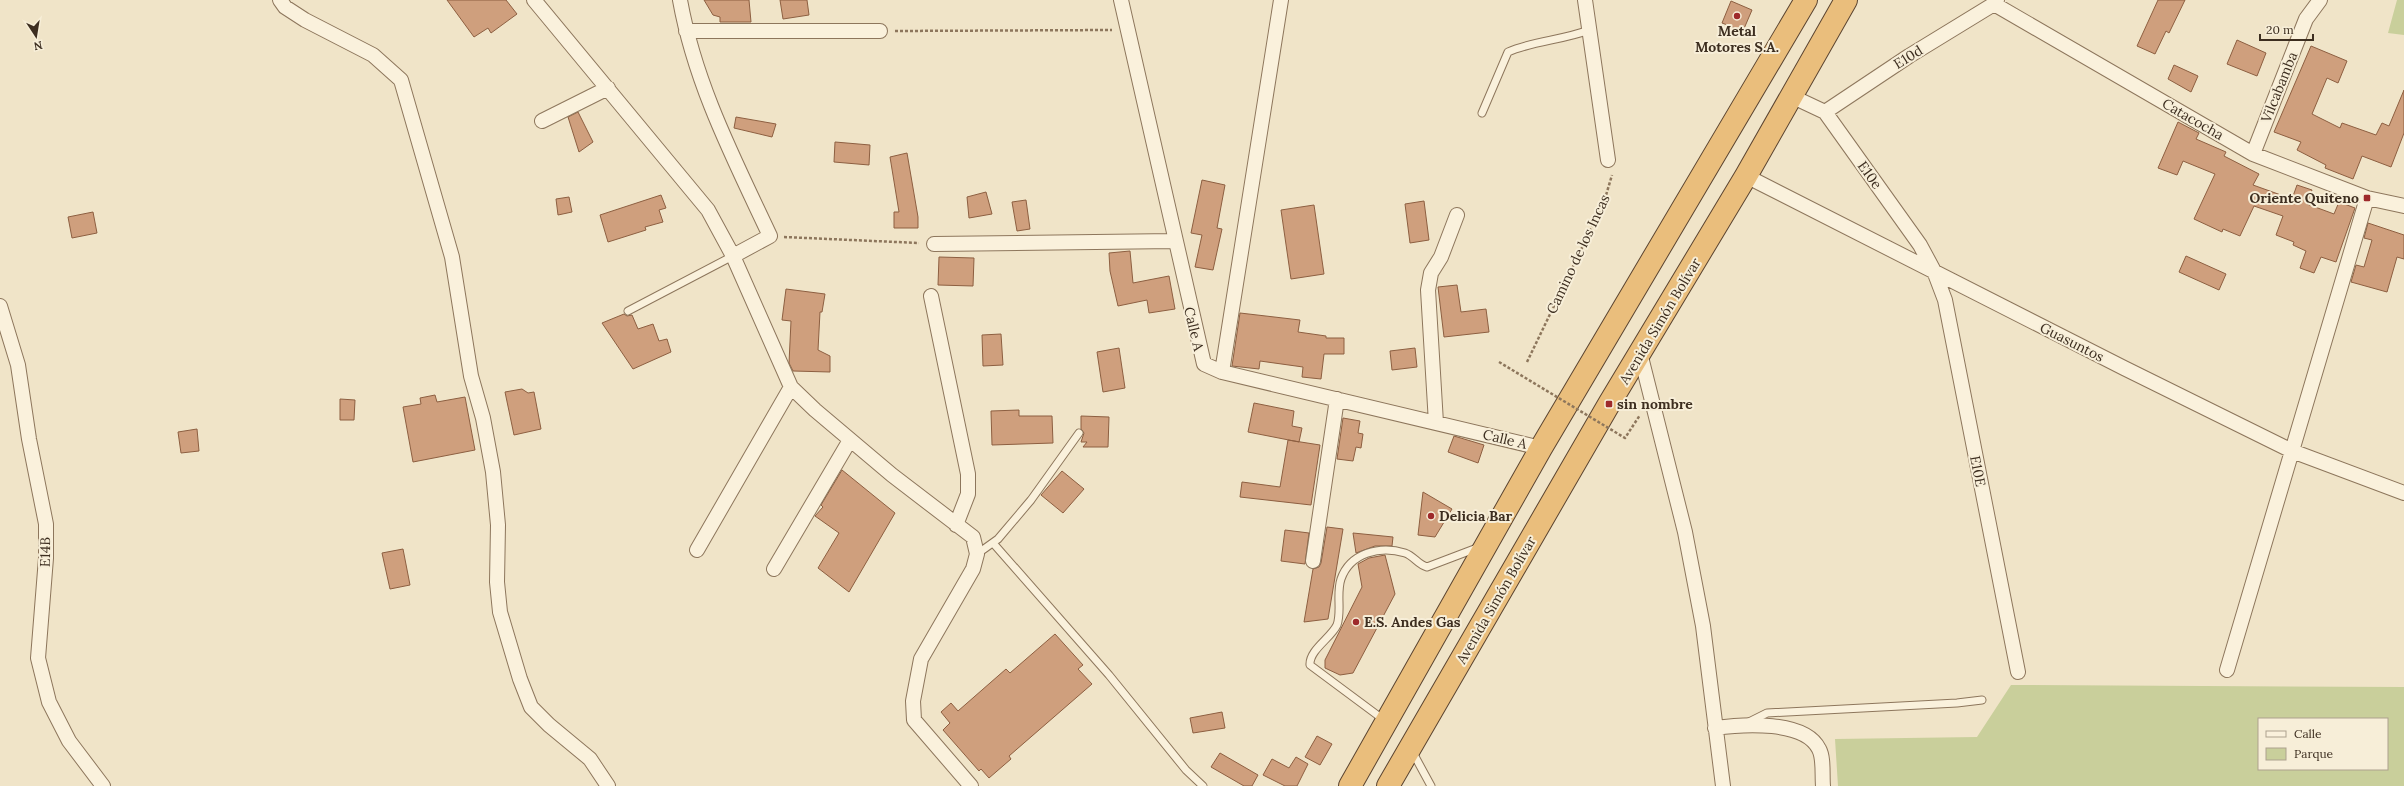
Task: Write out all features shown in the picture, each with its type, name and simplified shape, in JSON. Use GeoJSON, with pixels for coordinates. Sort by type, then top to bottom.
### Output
{"type":"FeatureCollection","features":[{"type":"Feature","properties":{"kind":"highway"},"geometry":{"type":"LineString","coordinates":[[1350,786],[1541,448],[1806,0]]}},
{"type":"Feature","properties":{"kind":"highway","name":"Avenida Simón Bolívar"},"geometry":{"type":"LineString","coordinates":[[1388,786],[1640,354],[1746,176],[1846,0]]}},
{"type":"Feature","properties":{"kind":"street"},"geometry":{"type":"LineString","coordinates":[[280,0],[285,7],[305,20],[372,55],[401,80],[452,257],[471,376],[484,418],[493,472],[498,525],[497,582],[500,612],[520,679],[531,707],[549,725],[590,759],[608,786]]}},
{"type":"Feature","properties":{"kind":"street"},"geometry":{"type":"LineString","coordinates":[[534,0],[708,210],[734,256],[791,387],[850,440],[973,537],[977,554],[973,569],[921,659],[913,701],[914,720],[971,786]]}},
{"type":"Feature","properties":{"kind":"street"},"geometry":{"type":"LineString","coordinates":[[680,0],[686,31],[708,103],[770,236],[734,256]]}},
{"type":"Feature","properties":{"kind":"street","name":"Calle A"},"geometry":{"type":"LineString","coordinates":[[1121,0],[1174,241],[1200,353],[1204,364],[1222,372],[1541,448]]}},
{"type":"Feature","properties":{"kind":"street"},"geometry":{"type":"LineString","coordinates":[[1222,372],[1280,0]]}},
{"type":"Feature","properties":{"kind":"street"},"geometry":{"type":"LineString","coordinates":[[1585,0],[1608,160]]}},
{"type":"Feature","properties":{"kind":"street","name":"Vilcabamba"},"geometry":{"type":"LineString","coordinates":[[2253,154],[2306,19],[2320,0]]}},
{"type":"Feature","properties":{"kind":"street","name":"Catacocha"},"geometry":{"type":"LineString","coordinates":[[1995,2],[2253,154],[2367,198],[2404,206]]}},
{"type":"Feature","properties":{"kind":"street","name":"E10d"},"geometry":{"type":"LineString","coordinates":[[1825,112],[1909,56],[1995,2]]}},
{"type":"Feature","properties":{"kind":"street"},"geometry":{"type":"LineString","coordinates":[[686,31],[880,31]]}},
{"type":"Feature","properties":{"kind":"street"},"geometry":{"type":"LineString","coordinates":[[542,121],[608,88]]}},
{"type":"Feature","properties":{"kind":"street","name":"E10e"},"geometry":{"type":"LineString","coordinates":[[1791,96],[1825,112],[1920,245],[1934,271]]}},
{"type":"Feature","properties":{"kind":"street","name":"Guasuntos"},"geometry":{"type":"LineString","coordinates":[[1746,176],[2124,368],[2292,451],[2404,493]]}},
{"type":"Feature","properties":{"kind":"street"},"geometry":{"type":"LineString","coordinates":[[2227,670],[2367,198]]}},
{"type":"Feature","properties":{"kind":"street"},"geometry":{"type":"LineString","coordinates":[[1436,423],[1428,290],[1431,273],[1441,257],[1457,215]]}},
{"type":"Feature","properties":{"kind":"street"},"geometry":{"type":"LineString","coordinates":[[934,244],[1174,241]]}},
{"type":"Feature","properties":{"kind":"street","name":"E10E"},"geometry":{"type":"LineString","coordinates":[[1934,271],[1945,300],[2018,672]]}},
{"type":"Feature","properties":{"kind":"street"},"geometry":{"type":"LineString","coordinates":[[931,296],[968,474],[968,494],[956,525]]}},
{"type":"Feature","properties":{"kind":"street","name":"E14B"},"geometry":{"type":"LineString","coordinates":[[0,306],[18,365],[29,439],[46,524],[46,558],[38,658],[53,709],[69,741],[103,786]]}},
{"type":"Feature","properties":{"kind":"street"},"geometry":{"type":"LineString","coordinates":[[1640,354],[1685,532],[1703,626],[1723,786]]}},
{"type":"Feature","properties":{"kind":"street"},"geometry":{"type":"LineString","coordinates":[[697,550],[791,387]]}},
{"type":"Feature","properties":{"kind":"street"},"geometry":{"type":"LineString","coordinates":[[1314,561],[1337,399]]}},
{"type":"Feature","properties":{"kind":"street"},"geometry":{"type":"LineString","coordinates":[[774,569],[850,440]]}},
{"type":"Feature","properties":{"kind":"street"},"geometry":{"type":"LineString","coordinates":[[1715,728],[1747,724],[1802,732],[1813,739],[1820,750],[1823,786]]}},
{"type":"Feature","properties":{"kind":"lane"},"geometry":{"type":"LineString","coordinates":[[1482,113],[1508,52],[1518,48],[1570,38],[1589,30]]}},
{"type":"Feature","properties":{"kind":"lane"},"geometry":{"type":"LineString","coordinates":[[628,311],[734,256]]}},
{"type":"Feature","properties":{"kind":"lane"},"geometry":{"type":"LineString","coordinates":[[977,554],[993,543],[1044,485],[1079,433]]}},
{"type":"Feature","properties":{"kind":"lane"},"geometry":{"type":"LineString","coordinates":[[993,543],[1109,675],[1186,770],[1203,786]]}},
{"type":"Feature","properties":{"kind":"lane"},"geometry":{"type":"LineString","coordinates":[[1386,722],[1310,665],[1312,657],[1336,625],[1341,579],[1350,562],[1357,556],[1373,551],[1398,552],[1411,556],[1421,566],[1434,566],[1487,545]]}},
{"type":"Feature","properties":{"kind":"lane"},"geometry":{"type":"LineString","coordinates":[[1747,724],[1756,717],[1767,713],[1957,703],[1982,700]]}},
{"type":"Feature","properties":{"kind":"lane"},"geometry":{"type":"LineString","coordinates":[[1410,748],[1432,786]]}},
{"type":"Feature","properties":{"kind":"path"},"geometry":{"type":"LineString","coordinates":[[880,31],[1127,30]]}},
{"type":"Feature","properties":{"kind":"path","name":"Camino de los Incas"},"geometry":{"type":"LineString","coordinates":[[1527,362],[1604,202],[1612,171],[1608,160]]}},
{"type":"Feature","properties":{"kind":"path"},"geometry":{"type":"LineString","coordinates":[[770,236],[934,244]]}},
{"type":"Feature","properties":{"kind":"path"},"geometry":{"type":"LineString","coordinates":[[1499,362],[1625,438],[1640,415]]}},
{"type":"Feature","properties":{"kind":"green space"},"geometry":{"type":"Polygon","coordinates":[[[2397,0],[2404,0],[2404,35],[2388,33],[2397,0]]]}},
{"type":"Feature","properties":{"kind":"green space"},"geometry":{"type":"Polygon","coordinates":[[[2011,685],[2404,687],[2404,786],[1838,786],[1835,739],[1977,737],[2011,685]]]}},
{"type":"Feature","properties":{"kind":"building"},"geometry":{"type":"Polygon","coordinates":[[[447,0],[506,0],[517,14],[491,33],[488,28],[474,37],[447,0]]]}},
{"type":"Feature","properties":{"kind":"building"},"geometry":{"type":"Polygon","coordinates":[[[704,0],[749,0],[751,22],[720,22],[720,17],[713,15],[704,0]]]}},
{"type":"Feature","properties":{"kind":"building"},"geometry":{"type":"Polygon","coordinates":[[[780,0],[807,0],[809,15],[783,19],[780,0]]]}},
{"type":"Feature","properties":{"kind":"building"},"geometry":{"type":"Polygon","coordinates":[[[2158,0],[2185,0],[2169,33],[2166,31],[2155,54],[2137,46],[2158,0]]]}},
{"type":"Feature","properties":{"kind":"building","name":"Metal Motores S.A."},"geometry":{"type":"Polygon","coordinates":[[[1731,1],[1752,10],[1743,31],[1722,23],[1731,1]]]}},
{"type":"Feature","properties":{"kind":"building"},"geometry":{"type":"Polygon","coordinates":[[[2237,40],[2266,53],[2257,76],[2227,64],[2237,40]]]}},
{"type":"Feature","properties":{"kind":"building"},"geometry":{"type":"Polygon","coordinates":[[[2311,46],[2347,61],[2338,83],[2327,78],[2312,114],[2340,128],[2342,123],[2376,135],[2382,123],[2389,126],[2404,90],[2404,133],[2391,167],[2362,156],[2353,179],[2325,168],[2326,165],[2297,150],[2301,142],[2274,132],[2311,46]]]}},
{"type":"Feature","properties":{"kind":"building"},"geometry":{"type":"Polygon","coordinates":[[[2174,65],[2198,76],[2191,92],[2168,79],[2174,65]]]}},
{"type":"Feature","properties":{"kind":"building"},"geometry":{"type":"Polygon","coordinates":[[[578,112],[593,142],[579,152],[568,117],[578,112]]]}},
{"type":"Feature","properties":{"kind":"building"},"geometry":{"type":"Polygon","coordinates":[[[736,117],[776,124],[772,137],[734,128],[736,117]]]}},
{"type":"Feature","properties":{"kind":"building"},"geometry":{"type":"Polygon","coordinates":[[[2178,122],[2199,133],[2196,139],[2226,152],[2224,156],[2259,174],[2253,185],[2292,199],[2297,185],[2312,190],[2307,204],[2334,214],[2339,202],[2355,208],[2336,262],[2321,257],[2314,273],[2300,268],[2306,251],[2293,245],[2294,242],[2276,235],[2283,216],[2254,206],[2240,236],[2223,229],[2222,232],[2194,219],[2215,174],[2183,161],[2177,175],[2158,168],[2178,122]]]}},
{"type":"Feature","properties":{"kind":"building"},"geometry":{"type":"Polygon","coordinates":[[[835,142],[870,145],[869,165],[834,162],[835,142]]]}},
{"type":"Feature","properties":{"kind":"building"},"geometry":{"type":"Polygon","coordinates":[[[907,153],[918,217],[918,228],[894,228],[894,212],[899,212],[890,157],[907,153]]]}},
{"type":"Feature","properties":{"kind":"building"},"geometry":{"type":"Polygon","coordinates":[[[1202,180],[1225,185],[1217,228],[1222,229],[1213,270],[1195,267],[1202,235],[1191,233],[1202,180]]]}},
{"type":"Feature","properties":{"kind":"building"},"geometry":{"type":"Polygon","coordinates":[[[986,192],[992,214],[969,218],[967,197],[986,192]]]}},
{"type":"Feature","properties":{"kind":"building"},"geometry":{"type":"Polygon","coordinates":[[[661,195],[666,208],[659,210],[663,222],[645,227],[646,230],[608,242],[600,215],[661,195]]]}},
{"type":"Feature","properties":{"kind":"building"},"geometry":{"type":"Polygon","coordinates":[[[569,197],[572,212],[558,215],[556,199],[569,197]]]}},
{"type":"Feature","properties":{"kind":"building"},"geometry":{"type":"Polygon","coordinates":[[[1026,200],[1030,229],[1017,231],[1012,202],[1026,200]]]}},
{"type":"Feature","properties":{"kind":"building"},"geometry":{"type":"Polygon","coordinates":[[[1424,201],[1429,240],[1410,243],[1405,204],[1424,201]]]}},
{"type":"Feature","properties":{"kind":"building"},"geometry":{"type":"Polygon","coordinates":[[[1314,205],[1324,274],[1291,279],[1281,210],[1314,205]]]}},
{"type":"Feature","properties":{"kind":"building"},"geometry":{"type":"Polygon","coordinates":[[[93,212],[97,233],[72,238],[68,217],[93,212]]]}},
{"type":"Feature","properties":{"kind":"building"},"geometry":{"type":"Polygon","coordinates":[[[2368,223],[2404,235],[2404,259],[2397,257],[2387,292],[2351,282],[2356,265],[2364,267],[2372,240],[2364,238],[2368,223]]]}},
{"type":"Feature","properties":{"kind":"building"},"geometry":{"type":"Polygon","coordinates":[[[1130,251],[1133,283],[1169,276],[1175,309],[1149,313],[1147,300],[1118,306],[1110,271],[1109,253],[1130,251]]]}},
{"type":"Feature","properties":{"kind":"building"},"geometry":{"type":"Polygon","coordinates":[[[2186,256],[2226,274],[2219,290],[2179,272],[2186,256]]]}},
{"type":"Feature","properties":{"kind":"building"},"geometry":{"type":"Polygon","coordinates":[[[939,257],[974,258],[973,286],[938,285],[939,257]]]}},
{"type":"Feature","properties":{"kind":"building"},"geometry":{"type":"Polygon","coordinates":[[[1457,285],[1461,312],[1486,309],[1489,332],[1444,337],[1438,287],[1457,285]]]}},
{"type":"Feature","properties":{"kind":"building"},"geometry":{"type":"Polygon","coordinates":[[[786,289],[825,294],[822,312],[820,312],[818,350],[830,356],[830,372],[793,371],[789,363],[791,321],[782,320],[786,289]]]}},
{"type":"Feature","properties":{"kind":"building"},"geometry":{"type":"Polygon","coordinates":[[[1240,313],[1300,320],[1298,332],[1326,336],[1326,338],[1344,338],[1344,354],[1324,354],[1321,379],[1302,377],[1303,367],[1260,361],[1259,369],[1232,366],[1240,313]]]}},
{"type":"Feature","properties":{"kind":"building"},"geometry":{"type":"Polygon","coordinates":[[[624,314],[627,316],[632,315],[638,329],[653,324],[659,341],[667,339],[671,352],[633,369],[602,323],[624,314]]]}},
{"type":"Feature","properties":{"kind":"building"},"geometry":{"type":"Polygon","coordinates":[[[1001,334],[1003,365],[983,366],[982,335],[1001,334]]]}},
{"type":"Feature","properties":{"kind":"building"},"geometry":{"type":"Polygon","coordinates":[[[1119,348],[1125,388],[1103,392],[1097,352],[1119,348]]]}},
{"type":"Feature","properties":{"kind":"building"},"geometry":{"type":"Polygon","coordinates":[[[1415,348],[1417,367],[1392,370],[1390,351],[1415,348]]]}},
{"type":"Feature","properties":{"kind":"building"},"geometry":{"type":"Polygon","coordinates":[[[522,389],[528,393],[534,392],[541,429],[514,435],[505,392],[522,389]]]}},
{"type":"Feature","properties":{"kind":"building"},"geometry":{"type":"Polygon","coordinates":[[[435,395],[437,402],[465,397],[475,450],[413,462],[403,407],[421,404],[420,398],[435,395]]]}},
{"type":"Feature","properties":{"kind":"building"},"geometry":{"type":"Polygon","coordinates":[[[340,399],[355,400],[354,420],[340,420],[340,399]]]}},
{"type":"Feature","properties":{"kind":"building"},"geometry":{"type":"Polygon","coordinates":[[[1254,403],[1294,411],[1292,426],[1302,428],[1299,442],[1248,432],[1254,403]]]}},
{"type":"Feature","properties":{"kind":"building"},"geometry":{"type":"Polygon","coordinates":[[[1019,410],[1019,416],[1052,416],[1053,443],[992,445],[991,411],[1019,410]]]}},
{"type":"Feature","properties":{"kind":"building"},"geometry":{"type":"Polygon","coordinates":[[[1081,416],[1109,417],[1108,447],[1083,447],[1087,442],[1081,442],[1084,433],[1081,429],[1081,416]]]}},
{"type":"Feature","properties":{"kind":"building"},"geometry":{"type":"Polygon","coordinates":[[[1343,418],[1360,421],[1358,433],[1363,434],[1361,448],[1356,447],[1353,461],[1337,459],[1343,418]]]}},
{"type":"Feature","properties":{"kind":"building"},"geometry":{"type":"Polygon","coordinates":[[[197,429],[199,451],[181,453],[178,432],[197,429]]]}},
{"type":"Feature","properties":{"kind":"building"},"geometry":{"type":"Polygon","coordinates":[[[1454,436],[1484,445],[1478,463],[1448,452],[1454,436]]]}},
{"type":"Feature","properties":{"kind":"building"},"geometry":{"type":"Polygon","coordinates":[[[1288,440],[1320,445],[1311,505],[1240,497],[1242,482],[1280,487],[1288,440]]]}},
{"type":"Feature","properties":{"kind":"building"},"geometry":{"type":"Polygon","coordinates":[[[842,470],[895,513],[849,592],[818,568],[839,533],[815,516],[823,507],[821,505],[842,470]]]}},
{"type":"Feature","properties":{"kind":"building"},"geometry":{"type":"Polygon","coordinates":[[[1062,471],[1084,489],[1063,513],[1041,495],[1062,471]]]}},
{"type":"Feature","properties":{"kind":"building"},"geometry":{"type":"Polygon","coordinates":[[[1423,492],[1452,509],[1435,537],[1418,535],[1423,492]]]}},
{"type":"Feature","properties":{"kind":"building"},"geometry":{"type":"Polygon","coordinates":[[[1327,527],[1343,529],[1328,619],[1304,622],[1313,569],[1319,567],[1321,563],[1327,527]]]}},
{"type":"Feature","properties":{"kind":"building"},"geometry":{"type":"Polygon","coordinates":[[[1285,530],[1309,533],[1305,564],[1281,561],[1285,530]]]}},
{"type":"Feature","properties":{"kind":"building"},"geometry":{"type":"Polygon","coordinates":[[[1353,533],[1393,537],[1392,546],[1375,546],[1356,553],[1353,533]]]}},
{"type":"Feature","properties":{"kind":"building"},"geometry":{"type":"Polygon","coordinates":[[[403,549],[410,585],[390,589],[382,553],[403,549]]]}},
{"type":"Feature","properties":{"kind":"building"},"geometry":{"type":"Polygon","coordinates":[[[1385,555],[1395,594],[1353,673],[1340,675],[1325,668],[1325,660],[1362,587],[1358,564],[1369,558],[1385,555]]]}},
{"type":"Feature","properties":{"kind":"building"},"geometry":{"type":"Polygon","coordinates":[[[1055,634],[1083,665],[1078,669],[1092,684],[1009,756],[1011,759],[989,778],[981,769],[979,771],[943,730],[950,723],[941,712],[951,703],[958,711],[1006,669],[1010,673],[1055,634]]]}},
{"type":"Feature","properties":{"kind":"building"},"geometry":{"type":"Polygon","coordinates":[[[1222,712],[1225,728],[1193,733],[1190,718],[1222,712]]]}},
{"type":"Feature","properties":{"kind":"building"},"geometry":{"type":"Polygon","coordinates":[[[1317,736],[1332,744],[1320,765],[1305,757],[1317,736]]]}},
{"type":"Feature","properties":{"kind":"building"},"geometry":{"type":"Polygon","coordinates":[[[1220,753],[1258,775],[1252,786],[1244,786],[1211,767],[1220,753]]]}},
{"type":"Feature","properties":{"kind":"building"},"geometry":{"type":"Polygon","coordinates":[[[1296,757],[1308,764],[1297,786],[1285,786],[1263,775],[1272,759],[1289,768],[1296,757]]]}},
{"type":"Feature","properties":{"kind":"place","name":"Metal Motores S.A."},"geometry":{"type":"Point","coordinates":[1737,16]}},
{"type":"Feature","properties":{"kind":"place","name":"Oriente Quiteno"},"geometry":{"type":"Point","coordinates":[2367,198]}},
{"type":"Feature","properties":{"kind":"place","name":"sin nombre"},"geometry":{"type":"Point","coordinates":[1609,404]}},
{"type":"Feature","properties":{"kind":"place","name":"Delicia Bar"},"geometry":{"type":"Point","coordinates":[1431,516]}},
{"type":"Feature","properties":{"kind":"place","name":"E.S. Andes Gas"},"geometry":{"type":"Point","coordinates":[1356,622]}}]}
